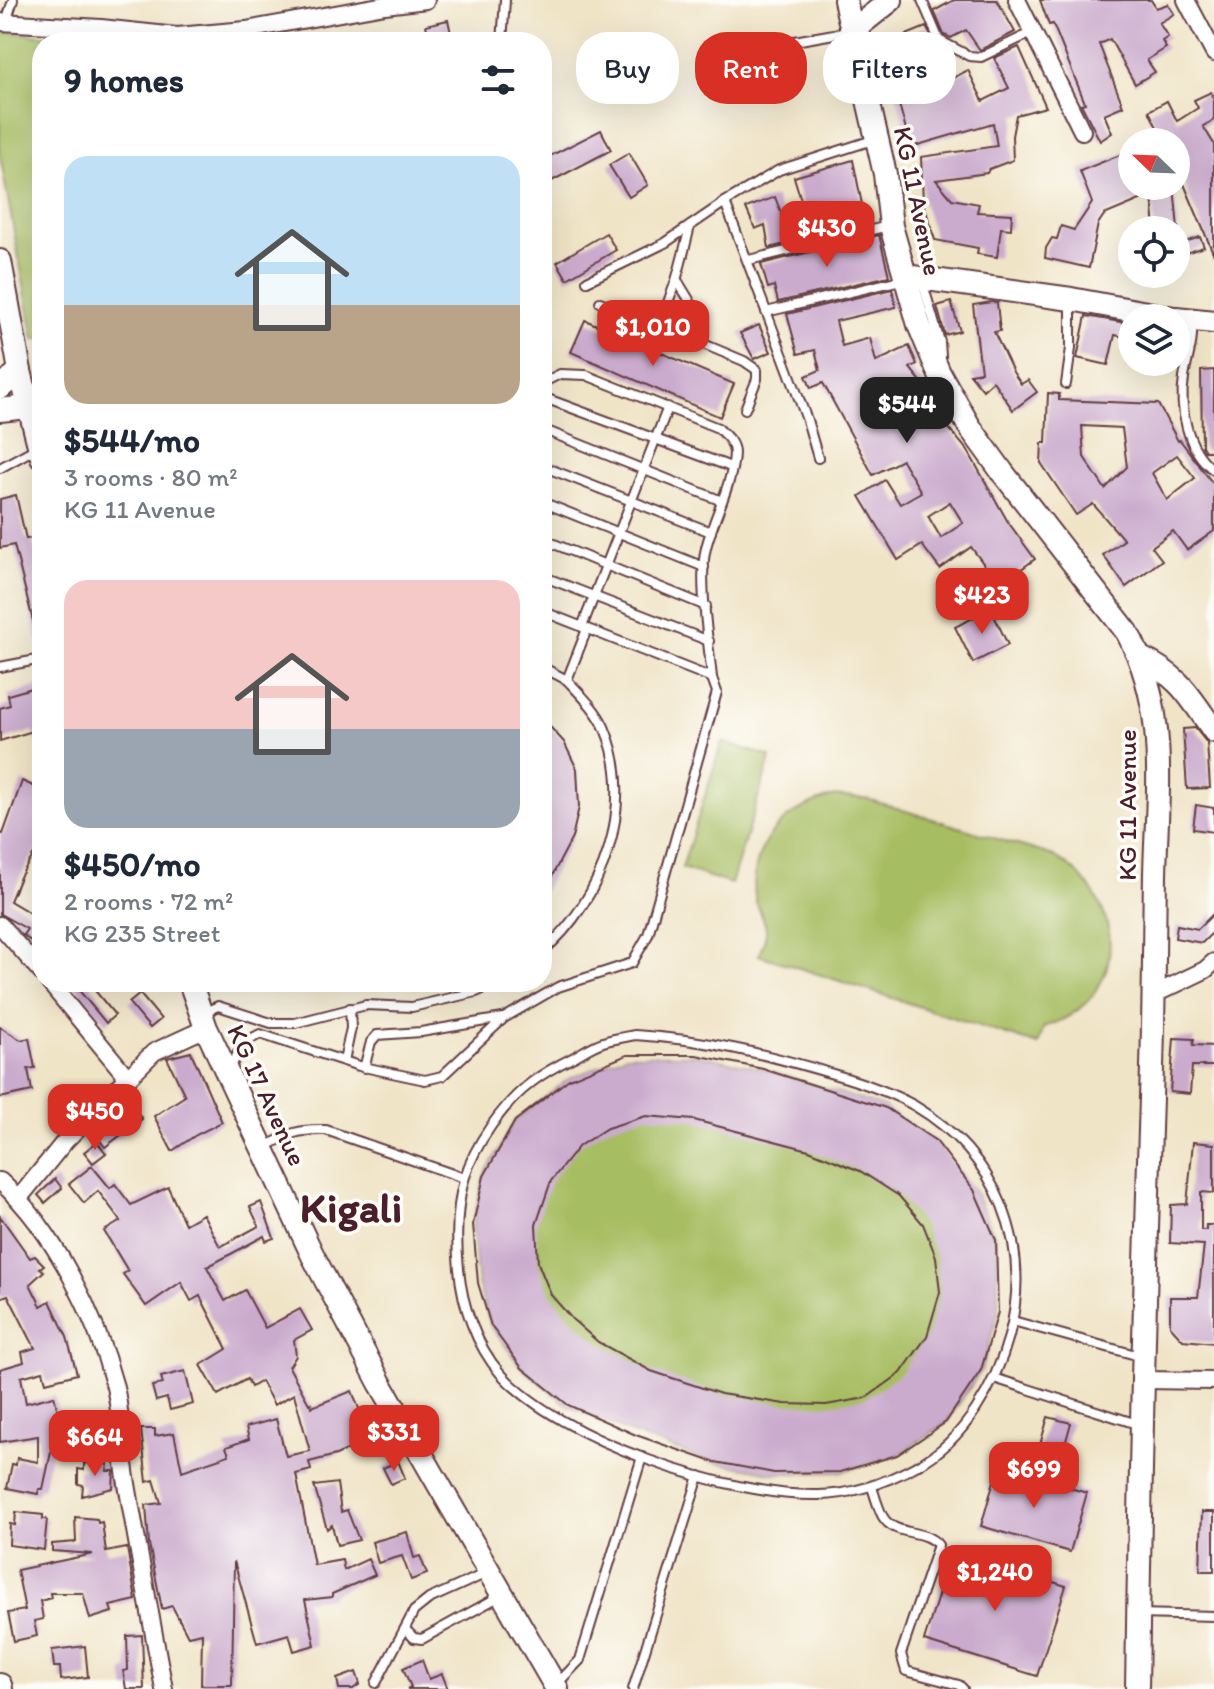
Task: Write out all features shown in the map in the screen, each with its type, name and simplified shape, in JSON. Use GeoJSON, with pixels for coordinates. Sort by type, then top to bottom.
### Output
{"type":"FeatureCollection","features":[{"type":"Feature","properties":{"kind":"main road","name":"KG 11 Avenue"},"geometry":{"type":"LineString","coordinates":[[845,0],[885,174],[891,226],[911,278],[919,325],[939,373],[969,426],[1127,632],[1141,658],[1154,702],[1157,735],[1155,994],[1142,1380],[1137,1689]]}},
{"type":"Feature","properties":{"kind":"main road"},"geometry":{"type":"LineString","coordinates":[[852,31],[891,0]]}},
{"type":"Feature","properties":{"kind":"main road"},"geometry":{"type":"LineString","coordinates":[[0,261],[32,419]]}},
{"type":"Feature","properties":{"kind":"main road"},"geometry":{"type":"LineString","coordinates":[[911,278],[1118,307]]}},
{"type":"Feature","properties":{"kind":"main road"},"geometry":{"type":"LineString","coordinates":[[0,388],[20,371]]}},
{"type":"Feature","properties":{"kind":"main road"},"geometry":{"type":"LineString","coordinates":[[0,410],[28,407]]}},
{"type":"Feature","properties":{"kind":"main road"},"geometry":{"type":"LineString","coordinates":[[1141,658],[1177,679],[1214,731]]}},
{"type":"Feature","properties":{"kind":"main road","name":"KG 17 Avenue"},"geometry":{"type":"LineString","coordinates":[[193,992],[227,1075],[313,1256],[380,1383],[554,1688]]}},
{"type":"Feature","properties":{"kind":"street"},"geometry":{"type":"LineString","coordinates":[[223,32],[385,2],[426,0]]}},
{"type":"Feature","properties":{"kind":"street"},"geometry":{"type":"LineString","coordinates":[[1017,0],[1082,131]]}},
{"type":"Feature","properties":{"kind":"street"},"geometry":{"type":"LineString","coordinates":[[1186,0],[1214,53]]}},
{"type":"Feature","properties":{"kind":"street"},"geometry":{"type":"LineString","coordinates":[[3,22],[139,32]]}},
{"type":"Feature","properties":{"kind":"street"},"geometry":{"type":"LineString","coordinates":[[0,925],[32,962]]}},
{"type":"Feature","properties":{"kind":"street"},"geometry":{"type":"LineString","coordinates":[[1155,994],[1205,970],[1214,962]]}},
{"type":"Feature","properties":{"kind":"street"},"geometry":{"type":"LineString","coordinates":[[57,992],[127,1077]]}},
{"type":"Feature","properties":{"kind":"street"},"geometry":{"type":"LineString","coordinates":[[19,1198],[66,1140],[127,1077],[154,1052],[203,1021]]}},
{"type":"Feature","properties":{"kind":"street"},"geometry":{"type":"LineString","coordinates":[[0,1181],[19,1198],[77,1288],[115,1390],[125,1473],[164,1689]]}},
{"type":"Feature","properties":{"kind":"street"},"geometry":{"type":"LineString","coordinates":[[1142,1380],[1214,1381]]}},
{"type":"Feature","properties":{"kind":"lane"},"geometry":{"type":"LineString","coordinates":[[3,22],[13,0]]}},
{"type":"Feature","properties":{"kind":"lane"},"geometry":{"type":"LineString","coordinates":[[503,32],[505,0]]}},
{"type":"Feature","properties":{"kind":"lane"},"geometry":{"type":"LineString","coordinates":[[922,0],[939,40],[969,56],[981,57],[1033,32]]}},
{"type":"Feature","properties":{"kind":"lane"},"geometry":{"type":"LineString","coordinates":[[807,39],[852,31]]}},
{"type":"Feature","properties":{"kind":"lane"},"geometry":{"type":"LineString","coordinates":[[587,281],[665,243],[779,170],[877,138]]}},
{"type":"Feature","properties":{"kind":"lane"},"geometry":{"type":"LineString","coordinates":[[725,202],[749,260],[818,458]]}},
{"type":"Feature","properties":{"kind":"lane"},"geometry":{"type":"LineString","coordinates":[[664,327],[666,303],[677,280],[690,226]]}},
{"type":"Feature","properties":{"kind":"lane"},"geometry":{"type":"LineString","coordinates":[[749,260],[891,226]]}},
{"type":"Feature","properties":{"kind":"lane"},"geometry":{"type":"LineString","coordinates":[[766,312],[911,278]]}},
{"type":"Feature","properties":{"kind":"lane"},"geometry":{"type":"LineString","coordinates":[[677,280],[700,321],[694,340]]}},
{"type":"Feature","properties":{"kind":"lane"},"geometry":{"type":"LineString","coordinates":[[1066,384],[1071,348],[1071,299]]}},
{"type":"Feature","properties":{"kind":"lane"},"geometry":{"type":"LineString","coordinates":[[600,302],[744,361],[757,370],[757,379],[745,409]]}},
{"type":"Feature","properties":{"kind":"lane"},"geometry":{"type":"LineString","coordinates":[[1190,324],[1193,338],[1190,352]]}},
{"type":"Feature","properties":{"kind":"lane"},"geometry":{"type":"LineString","coordinates":[[552,378],[560,374],[586,375],[668,407],[718,428],[730,439],[735,451],[705,551],[712,678],[717,692],[648,935],[632,963],[552,990]]}},
{"type":"Feature","properties":{"kind":"lane"},"geometry":{"type":"LineString","coordinates":[[1185,376],[1184,410],[1192,444],[1198,455],[1214,470]]}},
{"type":"Feature","properties":{"kind":"lane"},"geometry":{"type":"LineString","coordinates":[[552,401],[731,467]]}},
{"type":"Feature","properties":{"kind":"lane"},"geometry":{"type":"LineString","coordinates":[[567,680],[594,596],[668,407]]}},
{"type":"Feature","properties":{"kind":"lane"},"geometry":{"type":"LineString","coordinates":[[552,433],[722,501]]}},
{"type":"Feature","properties":{"kind":"lane"},"geometry":{"type":"LineString","coordinates":[[0,468],[32,447]]}},
{"type":"Feature","properties":{"kind":"lane"},"geometry":{"type":"LineString","coordinates":[[552,470],[711,532]]}},
{"type":"Feature","properties":{"kind":"lane"},"geometry":{"type":"LineString","coordinates":[[552,506],[704,567]]}},
{"type":"Feature","properties":{"kind":"lane"},"geometry":{"type":"LineString","coordinates":[[552,543],[706,606]]}},
{"type":"Feature","properties":{"kind":"lane"},"geometry":{"type":"LineString","coordinates":[[552,580],[709,641]]}},
{"type":"Feature","properties":{"kind":"lane"},"geometry":{"type":"LineString","coordinates":[[552,615],[712,678]]}},
{"type":"Feature","properties":{"kind":"lane"},"geometry":{"type":"LineString","coordinates":[[0,667],[32,661]]}},
{"type":"Feature","properties":{"kind":"lane"},"geometry":{"type":"LineString","coordinates":[[552,672],[567,680],[604,725],[617,775],[616,816],[597,877],[583,904],[552,943]]}},
{"type":"Feature","properties":{"kind":"lane"},"geometry":{"type":"LineString","coordinates":[[203,1021],[218,1006],[271,1023],[295,1023],[366,1005],[412,1007],[476,992]]}},
{"type":"Feature","properties":{"kind":"lane"},"geometry":{"type":"LineString","coordinates":[[227,1075],[243,1043],[260,1034],[364,1068],[425,1080],[442,1076],[504,1018],[549,992]]}},
{"type":"Feature","properties":{"kind":"lane"},"geometry":{"type":"LineString","coordinates":[[344,1061],[351,1028],[350,1008]]}},
{"type":"Feature","properties":{"kind":"lane"},"geometry":{"type":"LineString","coordinates":[[364,1068],[371,1042],[377,1035],[421,1032],[504,1018]]}},
{"type":"Feature","properties":{"kind":"lane"},"geometry":{"type":"LineString","coordinates":[[635,1035],[671,1037],[716,1043],[795,1062],[878,1088],[915,1106],[945,1127],[971,1151],[1009,1219],[1015,1259],[1013,1321],[994,1378],[953,1438],[929,1460],[872,1487],[822,1496],[783,1494],[699,1476],[572,1428],[531,1402],[498,1370],[474,1330],[460,1288],[458,1209],[464,1178],[477,1150],[502,1112],[531,1082],[600,1042],[635,1035]]}},
{"type":"Feature","properties":{"kind":"lane"},"geometry":{"type":"LineString","coordinates":[[261,1149],[291,1132],[326,1130],[464,1178]]}},
{"type":"Feature","properties":{"kind":"lane"},"geometry":{"type":"LineString","coordinates":[[1013,1321],[1143,1358]]}},
{"type":"Feature","properties":{"kind":"lane"},"geometry":{"type":"LineString","coordinates":[[994,1378],[1141,1425]]}},
{"type":"Feature","properties":{"kind":"lane"},"geometry":{"type":"LineString","coordinates":[[554,1688],[580,1660],[642,1457]]}},
{"type":"Feature","properties":{"kind":"lane"},"geometry":{"type":"LineString","coordinates":[[633,1689],[699,1476]]}},
{"type":"Feature","properties":{"kind":"lane"},"geometry":{"type":"LineString","coordinates":[[872,1487],[887,1523],[933,1539],[938,1545],[901,1654],[902,1664],[906,1671],[959,1685],[963,1689]]}},
{"type":"Feature","properties":{"kind":"lane"},"geometry":{"type":"LineString","coordinates":[[376,1683],[414,1611],[429,1599],[490,1572]]}},
{"type":"Feature","properties":{"kind":"lane"},"geometry":{"type":"LineString","coordinates":[[405,1629],[414,1638],[422,1639],[503,1595]]}},
{"type":"Feature","properties":{"kind":"lane"},"geometry":{"type":"LineString","coordinates":[[1138,1614],[1214,1616]]}},
{"type":"Feature","properties":{"kind":"green space"},"geometry":{"type":"Polygon","coordinates":[[[0,32],[32,34],[32,328],[0,156],[0,32]]]}},
{"type":"Feature","properties":{"kind":"green space"},"geometry":{"type":"Polygon","coordinates":[[[722,742],[771,757],[731,884],[682,868],[722,742]]]}},
{"type":"Feature","properties":{"kind":"green space"},"geometry":{"type":"Polygon","coordinates":[[[835,796],[867,799],[1054,856],[1078,875],[1096,897],[1107,922],[1110,947],[1105,972],[1093,995],[1073,1013],[1044,1027],[1038,1045],[759,955],[766,927],[755,897],[755,877],[764,844],[786,819],[801,809],[835,796]]]}},
{"type":"Feature","properties":{"kind":"green space"},"geometry":{"type":"Polygon","coordinates":[[[627,1055],[696,1055],[763,1069],[885,1108],[974,1190],[996,1240],[998,1312],[981,1370],[946,1423],[897,1455],[840,1472],[774,1473],[710,1461],[636,1435],[568,1405],[522,1368],[491,1326],[478,1283],[473,1224],[484,1176],[515,1121],[569,1079],[627,1055]]]}},
{"type":"Feature","properties":{"kind":"building"},"geometry":{"type":"Polygon","coordinates":[[[954,0],[997,0],[1015,32],[980,50],[966,30],[956,35],[956,32],[943,32],[934,11],[954,0]]]}},
{"type":"Feature","properties":{"kind":"building"},"geometry":{"type":"Polygon","coordinates":[[[1040,0],[1151,0],[1156,8],[1168,4],[1174,14],[1159,23],[1168,37],[1162,41],[1166,48],[1147,60],[1155,72],[1135,84],[1110,39],[1099,44],[1123,106],[1104,114],[1112,133],[1100,141],[1081,104],[1085,103],[1040,0]]]}},
{"type":"Feature","properties":{"kind":"building"},"geometry":{"type":"Polygon","coordinates":[[[448,20],[451,32],[428,32],[426,25],[448,20]]]}},
{"type":"Feature","properties":{"kind":"building"},"geometry":{"type":"Polygon","coordinates":[[[1019,47],[1046,107],[1016,115],[1012,136],[1013,160],[989,169],[987,173],[936,180],[952,199],[979,204],[977,212],[1012,214],[1011,229],[1001,228],[997,257],[977,254],[978,248],[935,240],[923,201],[921,157],[997,146],[993,123],[911,147],[899,104],[956,104],[956,76],[968,70],[983,101],[1009,88],[994,58],[1019,47]]]}},
{"type":"Feature","properties":{"kind":"building"},"geometry":{"type":"Polygon","coordinates":[[[1211,92],[1214,99],[1214,120],[1203,126],[1214,144],[1214,255],[1190,198],[1190,128],[1157,128],[1149,111],[1167,101],[1177,121],[1198,108],[1194,100],[1211,92]]]}},
{"type":"Feature","properties":{"kind":"building"},"geometry":{"type":"Polygon","coordinates":[[[601,130],[611,150],[552,181],[552,155],[601,130]]]}},
{"type":"Feature","properties":{"kind":"building"},"geometry":{"type":"Polygon","coordinates":[[[629,153],[648,185],[629,197],[609,165],[629,153]]]}},
{"type":"Feature","properties":{"kind":"building"},"geometry":{"type":"Polygon","coordinates":[[[1118,156],[1118,200],[1140,200],[1104,215],[1098,224],[1089,268],[1045,258],[1046,248],[1052,238],[1057,239],[1061,226],[1074,230],[1092,203],[1080,171],[1118,156]]]}},
{"type":"Feature","properties":{"kind":"building"},"geometry":{"type":"Polygon","coordinates":[[[853,160],[866,224],[769,248],[765,225],[755,229],[746,208],[775,197],[783,218],[805,213],[794,177],[853,160]]]}},
{"type":"Feature","properties":{"kind":"building"},"geometry":{"type":"Polygon","coordinates":[[[1152,200],[1175,200],[1177,216],[1154,216],[1152,200]]]}},
{"type":"Feature","properties":{"kind":"building"},"geometry":{"type":"Polygon","coordinates":[[[606,233],[616,250],[567,279],[557,262],[606,233]]]}},
{"type":"Feature","properties":{"kind":"building"},"geometry":{"type":"Polygon","coordinates":[[[879,235],[889,276],[778,302],[774,286],[768,288],[761,264],[879,235]]]}},
{"type":"Feature","properties":{"kind":"building"},"geometry":{"type":"Polygon","coordinates":[[[1200,237],[1204,247],[1190,252],[1190,240],[1200,237]]]}},
{"type":"Feature","properties":{"kind":"building"},"geometry":{"type":"Polygon","coordinates":[[[892,289],[896,307],[836,321],[842,346],[870,338],[876,362],[909,346],[917,364],[910,368],[937,401],[933,404],[946,425],[968,451],[1008,522],[1035,559],[1009,578],[1003,571],[994,578],[971,547],[940,569],[922,545],[898,560],[860,496],[885,480],[900,504],[921,492],[902,460],[873,475],[823,383],[811,388],[806,376],[820,370],[815,350],[798,354],[787,314],[892,289]],[[950,502],[928,516],[941,538],[963,523],[950,502]]]}},
{"type":"Feature","properties":{"kind":"building"},"geometry":{"type":"Polygon","coordinates":[[[951,302],[960,331],[945,335],[937,306],[951,302]]]}},
{"type":"Feature","properties":{"kind":"building"},"geometry":{"type":"Polygon","coordinates":[[[997,303],[1000,331],[994,332],[1013,372],[1021,384],[1028,380],[1037,392],[1013,410],[993,381],[983,390],[970,374],[981,372],[973,305],[997,303]]]}},
{"type":"Feature","properties":{"kind":"building"},"geometry":{"type":"Polygon","coordinates":[[[1086,316],[1118,322],[1118,336],[1115,335],[1108,365],[1077,358],[1086,316]]]}},
{"type":"Feature","properties":{"kind":"building"},"geometry":{"type":"Polygon","coordinates":[[[585,320],[734,384],[720,417],[571,352],[585,320]]]}},
{"type":"Feature","properties":{"kind":"building"},"geometry":{"type":"Polygon","coordinates":[[[759,325],[771,352],[754,359],[740,333],[759,325]]]}},
{"type":"Feature","properties":{"kind":"building"},"geometry":{"type":"Polygon","coordinates":[[[1214,370],[1214,451],[1205,451],[1202,446],[1201,371],[1214,370]]]}},
{"type":"Feature","properties":{"kind":"building"},"geometry":{"type":"Polygon","coordinates":[[[1048,393],[1059,394],[1059,400],[1158,404],[1178,441],[1214,485],[1214,531],[1187,550],[1173,531],[1152,547],[1162,560],[1126,587],[1103,555],[1124,540],[1093,504],[1076,515],[1041,463],[1042,443],[1046,443],[1048,393]],[[1082,426],[1084,457],[1105,489],[1127,467],[1122,428],[1082,426]],[[1177,455],[1152,473],[1167,500],[1195,478],[1177,455]]]}},
{"type":"Feature","properties":{"kind":"building"},"geometry":{"type":"Polygon","coordinates":[[[16,495],[26,539],[32,538],[32,617],[14,545],[0,548],[0,499],[16,495]]]}},
{"type":"Feature","properties":{"kind":"building"},"geometry":{"type":"Polygon","coordinates":[[[991,609],[1008,645],[973,663],[955,627],[991,609]]]}},
{"type":"Feature","properties":{"kind":"building"},"geometry":{"type":"Polygon","coordinates":[[[32,688],[32,731],[0,741],[0,708],[10,705],[8,695],[32,688]]]}},
{"type":"Feature","properties":{"kind":"building"},"geometry":{"type":"Polygon","coordinates":[[[1195,728],[1207,743],[1210,788],[1187,789],[1183,729],[1195,728]]]}},
{"type":"Feature","properties":{"kind":"building"},"geometry":{"type":"Polygon","coordinates":[[[552,729],[564,742],[577,769],[579,807],[572,838],[552,876],[552,729]]]}},
{"type":"Feature","properties":{"kind":"building"},"geometry":{"type":"Polygon","coordinates":[[[22,781],[32,786],[32,857],[10,901],[32,914],[32,942],[23,935],[27,929],[0,914],[0,833],[3,834],[22,781]]]}},
{"type":"Feature","properties":{"kind":"building"},"geometry":{"type":"Polygon","coordinates":[[[1196,805],[1214,808],[1214,832],[1193,829],[1196,805]]]}},
{"type":"Feature","properties":{"kind":"building"},"geometry":{"type":"Polygon","coordinates":[[[1214,913],[1214,931],[1202,943],[1175,938],[1177,925],[1198,929],[1214,913]]]}},
{"type":"Feature","properties":{"kind":"building"},"geometry":{"type":"Polygon","coordinates":[[[80,992],[96,992],[115,1015],[106,1023],[80,992]]]}},
{"type":"Feature","properties":{"kind":"building"},"geometry":{"type":"Polygon","coordinates":[[[140,994],[161,1019],[150,1028],[129,1003],[140,994]]]}},
{"type":"Feature","properties":{"kind":"building"},"geometry":{"type":"Polygon","coordinates":[[[0,1027],[21,1040],[29,1038],[35,1068],[28,1069],[32,1091],[0,1098],[0,1027]]]}},
{"type":"Feature","properties":{"kind":"building"},"geometry":{"type":"Polygon","coordinates":[[[1174,1038],[1194,1039],[1193,1045],[1214,1046],[1214,1066],[1192,1066],[1190,1094],[1170,1092],[1174,1038]]]}},
{"type":"Feature","properties":{"kind":"building"},"geometry":{"type":"Polygon","coordinates":[[[191,1052],[222,1122],[172,1151],[154,1116],[185,1096],[167,1058],[191,1052]]]}},
{"type":"Feature","properties":{"kind":"building"},"geometry":{"type":"Polygon","coordinates":[[[627,1055],[696,1055],[763,1069],[886,1108],[936,1141],[974,1190],[996,1240],[998,1312],[981,1370],[946,1422],[897,1455],[840,1472],[774,1473],[710,1461],[636,1435],[568,1405],[522,1368],[491,1326],[478,1283],[473,1224],[484,1176],[515,1121],[569,1079],[627,1055]],[[646,1116],[607,1128],[579,1146],[551,1181],[536,1225],[538,1263],[551,1295],[598,1342],[651,1371],[721,1394],[785,1404],[826,1405],[866,1398],[901,1373],[927,1336],[940,1292],[936,1257],[923,1224],[899,1196],[860,1171],[809,1150],[694,1120],[646,1116]]]}},
{"type":"Feature","properties":{"kind":"building"},"geometry":{"type":"Polygon","coordinates":[[[126,1098],[142,1119],[105,1147],[94,1133],[102,1126],[99,1122],[126,1098]]]}},
{"type":"Feature","properties":{"kind":"building"},"geometry":{"type":"Polygon","coordinates":[[[97,1142],[106,1153],[93,1163],[84,1152],[97,1142]]]}},
{"type":"Feature","properties":{"kind":"building"},"geometry":{"type":"Polygon","coordinates":[[[1193,1142],[1214,1144],[1214,1193],[1201,1192],[1201,1230],[1206,1230],[1206,1225],[1214,1225],[1214,1343],[1183,1340],[1170,1326],[1170,1297],[1198,1297],[1204,1245],[1170,1243],[1171,1205],[1187,1204],[1193,1142]]]}},
{"type":"Feature","properties":{"kind":"building"},"geometry":{"type":"Polygon","coordinates":[[[92,1166],[110,1188],[115,1184],[131,1205],[168,1187],[185,1224],[203,1214],[220,1247],[259,1226],[250,1207],[261,1202],[274,1238],[266,1241],[264,1236],[207,1267],[225,1301],[245,1290],[265,1328],[300,1309],[312,1330],[294,1340],[296,1356],[289,1367],[309,1404],[312,1407],[352,1391],[371,1439],[336,1455],[309,1462],[311,1470],[296,1474],[314,1565],[342,1560],[344,1570],[368,1559],[375,1575],[332,1594],[332,1597],[305,1600],[315,1645],[294,1651],[289,1634],[257,1643],[234,1561],[232,1685],[201,1685],[202,1633],[188,1636],[172,1606],[162,1609],[149,1544],[146,1505],[161,1503],[154,1480],[147,1482],[141,1429],[155,1429],[155,1436],[174,1433],[182,1471],[229,1455],[226,1447],[249,1439],[246,1427],[276,1419],[286,1456],[310,1451],[294,1394],[274,1405],[261,1381],[251,1387],[247,1379],[218,1395],[201,1365],[227,1349],[200,1296],[191,1301],[181,1282],[146,1306],[123,1274],[128,1271],[104,1231],[121,1221],[98,1191],[84,1203],[69,1184],[92,1166]]]}},
{"type":"Feature","properties":{"kind":"building"},"geometry":{"type":"Polygon","coordinates":[[[55,1179],[62,1188],[45,1203],[38,1195],[55,1179]]]}},
{"type":"Feature","properties":{"kind":"building"},"geometry":{"type":"Polygon","coordinates":[[[0,1216],[30,1258],[35,1256],[44,1265],[40,1268],[44,1271],[30,1284],[41,1306],[50,1301],[67,1337],[77,1374],[46,1382],[43,1371],[21,1377],[26,1403],[54,1396],[58,1411],[61,1411],[61,1430],[55,1430],[55,1452],[51,1452],[43,1489],[39,1489],[38,1494],[7,1488],[12,1464],[16,1465],[17,1458],[38,1462],[38,1436],[0,1442],[0,1369],[24,1362],[22,1352],[35,1348],[8,1295],[0,1298],[0,1216]]]}},
{"type":"Feature","properties":{"kind":"building"},"geometry":{"type":"Polygon","coordinates":[[[185,1371],[193,1404],[170,1410],[167,1398],[156,1401],[152,1386],[163,1384],[161,1377],[185,1371]]]}},
{"type":"Feature","properties":{"kind":"building"},"geometry":{"type":"Polygon","coordinates":[[[1048,1417],[1071,1423],[1062,1455],[1039,1448],[1048,1417]]]}},
{"type":"Feature","properties":{"kind":"building"},"geometry":{"type":"Polygon","coordinates":[[[398,1461],[405,1478],[391,1484],[383,1468],[398,1461]]]}},
{"type":"Feature","properties":{"kind":"building"},"geometry":{"type":"Polygon","coordinates":[[[84,1463],[108,1464],[107,1471],[114,1471],[113,1488],[82,1496],[83,1485],[78,1484],[78,1469],[84,1470],[84,1463]]]}},
{"type":"Feature","properties":{"kind":"building"},"geometry":{"type":"Polygon","coordinates":[[[998,1467],[1087,1493],[1070,1552],[981,1526],[998,1467]]]}},
{"type":"Feature","properties":{"kind":"building"},"geometry":{"type":"Polygon","coordinates":[[[337,1483],[341,1512],[347,1510],[359,1540],[337,1545],[332,1525],[327,1529],[314,1486],[337,1483]]]}},
{"type":"Feature","properties":{"kind":"building"},"geometry":{"type":"Polygon","coordinates":[[[16,1512],[43,1515],[43,1519],[47,1519],[44,1550],[9,1545],[10,1524],[15,1525],[16,1512]]]}},
{"type":"Feature","properties":{"kind":"building"},"geometry":{"type":"Polygon","coordinates":[[[1202,1512],[1214,1512],[1214,1571],[1200,1571],[1202,1512]]]}},
{"type":"Feature","properties":{"kind":"building"},"geometry":{"type":"Polygon","coordinates":[[[75,1517],[102,1522],[106,1552],[127,1548],[136,1600],[110,1606],[112,1612],[90,1619],[83,1593],[50,1593],[51,1598],[40,1601],[43,1619],[34,1621],[37,1636],[14,1641],[8,1613],[25,1610],[17,1570],[93,1554],[52,1551],[52,1544],[76,1542],[75,1517]]]}},
{"type":"Feature","properties":{"kind":"building"},"geometry":{"type":"Polygon","coordinates":[[[407,1532],[414,1558],[420,1556],[427,1574],[411,1580],[402,1556],[378,1563],[372,1542],[407,1532]]]}},
{"type":"Feature","properties":{"kind":"building"},"geometry":{"type":"Polygon","coordinates":[[[952,1551],[1066,1586],[1037,1676],[924,1641],[952,1551]]]}},
{"type":"Feature","properties":{"kind":"building"},"geometry":{"type":"Polygon","coordinates":[[[142,1635],[144,1689],[126,1689],[123,1671],[128,1670],[127,1636],[142,1635]]]}},
{"type":"Feature","properties":{"kind":"building"},"geometry":{"type":"Polygon","coordinates":[[[85,1646],[88,1677],[61,1680],[60,1667],[54,1667],[52,1650],[85,1646]]]}},
{"type":"Feature","properties":{"kind":"building"},"geometry":{"type":"Polygon","coordinates":[[[422,1660],[429,1679],[442,1674],[448,1689],[407,1689],[411,1687],[403,1668],[422,1660]]]}},
{"type":"Feature","properties":{"kind":"building"},"geometry":{"type":"Polygon","coordinates":[[[356,1672],[360,1684],[353,1689],[339,1689],[337,1679],[356,1672]]]}},
{"type":"Feature","properties":{"kind":"district","name":"Kigali"},"geometry":{"type":"Point","coordinates":[351,1207]}}]}
